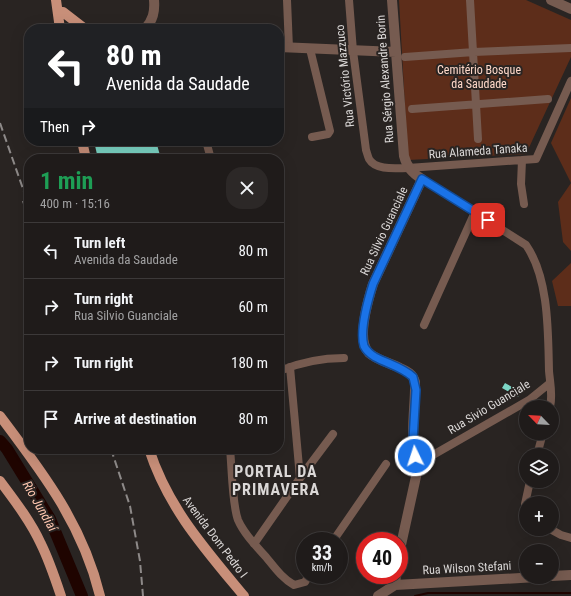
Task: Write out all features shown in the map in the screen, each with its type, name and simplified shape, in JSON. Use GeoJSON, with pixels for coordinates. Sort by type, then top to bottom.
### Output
{"type":"FeatureCollection","features":[{"type":"Feature","properties":{"kind":"main road"},"geometry":{"type":"LineString","coordinates":[[56,0],[59,24]]}},
{"type":"Feature","properties":{"kind":"main road"},"geometry":{"type":"LineString","coordinates":[[61,0],[64,24]]}},
{"type":"Feature","properties":{"kind":"main road"},"geometry":{"type":"LineString","coordinates":[[63,12],[79,24]]}},
{"type":"Feature","properties":{"kind":"main road"},"geometry":{"type":"LineString","coordinates":[[0,416],[24,449]]}},
{"type":"Feature","properties":{"kind":"main road"},"geometry":{"type":"LineString","coordinates":[[27,454],[59,498],[76,528],[94,573],[100,596]]}},
{"type":"Feature","properties":{"kind":"main road","name":"Avenida Dom Pedro I"},"geometry":{"type":"LineString","coordinates":[[152,454],[164,488],[183,520],[244,596]]}},
{"type":"Feature","properties":{"kind":"main road"},"geometry":{"type":"LineString","coordinates":[[0,481],[24,515],[41,543],[61,596]]}},
{"type":"Feature","properties":{"kind":"street"},"geometry":{"type":"LineString","coordinates":[[149,24],[152,20],[155,9],[154,0]]}},
{"type":"Feature","properties":{"kind":"street"},"geometry":{"type":"LineString","coordinates":[[287,0],[284,47],[396,52]]}},
{"type":"Feature","properties":{"kind":"street","name":"Rua Victório Mazzuco"},"geometry":{"type":"LineString","coordinates":[[349,0],[353,51],[366,150]]}},
{"type":"Feature","properties":{"kind":"street","name":"Rua Sérgio Alexandre Borin"},"geometry":{"type":"LineString","coordinates":[[392,0],[404,156],[408,168]]}},
{"type":"Feature","properties":{"kind":"street"},"geometry":{"type":"LineString","coordinates":[[470,0],[478,139]]}},
{"type":"Feature","properties":{"kind":"street"},"geometry":{"type":"LineString","coordinates":[[551,0],[571,9]]}},
{"type":"Feature","properties":{"kind":"street"},"geometry":{"type":"LineString","coordinates":[[405,57],[474,52],[571,48]]}},
{"type":"Feature","properties":{"kind":"street"},"geometry":{"type":"LineString","coordinates":[[310,49],[330,131],[328,134],[312,137]]}},
{"type":"Feature","properties":{"kind":"street","name":"Rua Alameda Tanaka"},"geometry":{"type":"LineString","coordinates":[[366,150],[369,160],[377,166],[387,168],[408,168],[536,159],[571,81]]}},
{"type":"Feature","properties":{"kind":"street"},"geometry":{"type":"LineString","coordinates":[[412,109],[548,99]]}},
{"type":"Feature","properties":{"kind":"street"},"geometry":{"type":"LineString","coordinates":[[522,160],[521,184],[524,204]]}},
{"type":"Feature","properties":{"kind":"street","name":"Rua Silvio Guanciale"},"geometry":{"type":"LineString","coordinates":[[408,168],[422,179],[373,284],[368,300],[363,339],[364,347],[370,354],[407,371],[413,377],[416,390],[413,440],[415,456],[419,463]]}},
{"type":"Feature","properties":{"kind":"street"},"geometry":{"type":"LineString","coordinates":[[422,179],[526,245],[533,254],[540,273],[547,318],[552,400]]}},
{"type":"Feature","properties":{"kind":"street"},"geometry":{"type":"LineString","coordinates":[[424,325],[475,212]]}},
{"type":"Feature","properties":{"kind":"street"},"geometry":{"type":"LineString","coordinates":[[284,369],[303,362],[331,358],[344,358]]}},
{"type":"Feature","properties":{"kind":"street"},"geometry":{"type":"LineString","coordinates":[[290,367],[300,478]]}},
{"type":"Feature","properties":{"kind":"street","name":"Rua Sivio Guanciale"},"geometry":{"type":"LineString","coordinates":[[419,463],[528,400],[550,383]]}},
{"type":"Feature","properties":{"kind":"street"},"geometry":{"type":"LineString","coordinates":[[254,544],[333,434]]}},
{"type":"Feature","properties":{"kind":"street"},"geometry":{"type":"LineString","coordinates":[[230,454],[238,519],[254,544],[285,580],[294,585],[298,584]]}},
{"type":"Feature","properties":{"kind":"street"},"geometry":{"type":"LineString","coordinates":[[404,532],[419,463]]}},
{"type":"Feature","properties":{"kind":"street"},"geometry":{"type":"LineString","coordinates":[[339,532],[386,464]]}},
{"type":"Feature","properties":{"kind":"street"},"geometry":{"type":"LineString","coordinates":[[559,534],[571,538]]}},
{"type":"Feature","properties":{"kind":"street"},"geometry":{"type":"LineString","coordinates":[[559,576],[571,575]]}},
{"type":"Feature","properties":{"kind":"street","name":"Rua Wilson Stefani"},"geometry":{"type":"LineString","coordinates":[[408,580],[519,577]]}},
{"type":"Feature","properties":{"kind":"street","name":"Rua Wilson Stefani"},"geometry":{"type":"LineString","coordinates":[[378,596],[391,584]]}},
{"type":"Feature","properties":{"kind":"green space","name":"Cemitério Bosque da Saudade"},"geometry":{"type":"Polygon","coordinates":[[[399,0],[526,0],[571,20],[571,57],[526,154],[408,160],[399,0]]]}},
{"type":"Feature","properties":{"kind":"green space"},"geometry":{"type":"Polygon","coordinates":[[[571,98],[571,183],[551,143],[571,98]]]}},
{"type":"Feature","properties":{"kind":"green space"},"geometry":{"type":"Polygon","coordinates":[[[571,183],[571,251],[563,242],[558,202],[571,183]]]}},
{"type":"Feature","properties":{"kind":"green space"},"geometry":{"type":"Polygon","coordinates":[[[571,263],[571,306],[558,306],[552,281],[571,263]]]}},
{"type":"Feature","properties":{"kind":"building"},"geometry":{"type":"Polygon","coordinates":[[[95,146],[157,146],[160,154],[97,154],[95,146]]]}},
{"type":"Feature","properties":{"kind":"building"},"geometry":{"type":"Polygon","coordinates":[[[505,383],[521,392],[518,397],[502,388],[505,383]]]}},
{"type":"Feature","properties":{"kind":"waterway","name":"Rio Jundiaí"},"geometry":{"type":"LineString","coordinates":[[0,441],[7,449],[50,519],[82,596]]}},
{"type":"Feature","properties":{"kind":"waterway"},"geometry":{"type":"LineString","coordinates":[[415,596],[428,593],[571,593]]}},
{"type":"Feature","properties":{"kind":"railway"},"geometry":{"type":"LineString","coordinates":[[0,123],[24,192]]}},
{"type":"Feature","properties":{"kind":"railway"},"geometry":{"type":"LineString","coordinates":[[113,454],[130,506],[140,561],[143,596]]}},
{"type":"Feature","properties":{"kind":"district","name":"PORTAL DA PRIMAVERA"},"geometry":{"type":"Point","coordinates":[276,480]}},
{"type":"Feature","properties":{"kind":"route"},"geometry":{"type":"LineString","coordinates":[[415,456],[413,440],[416,390],[415,382],[413,377],[407,371],[375,357],[364,347],[364,326],[368,300],[373,284],[422,179],[488,220]]}}]}
